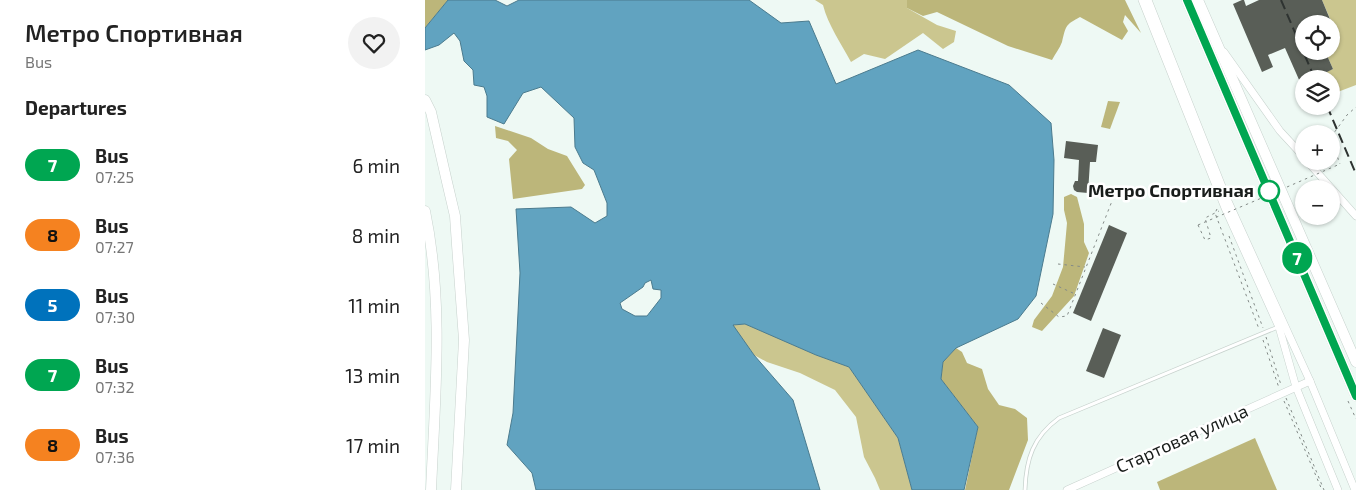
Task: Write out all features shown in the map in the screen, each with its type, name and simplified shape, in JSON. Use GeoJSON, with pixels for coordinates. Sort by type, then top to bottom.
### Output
{"type":"FeatureCollection","features":[{"type":"Feature","properties":{"kind":"main road"},"geometry":{"type":"LineString","coordinates":[[1187,0],[1356,396]]}},
{"type":"Feature","properties":{"kind":"main road"},"geometry":{"type":"LineString","coordinates":[[1198,0],[1356,362]]}},
{"type":"Feature","properties":{"kind":"main road"},"geometry":{"type":"LineString","coordinates":[[425,100],[431,112],[455,216],[464,340],[457,490]]}},
{"type":"Feature","properties":{"kind":"main road"},"geometry":{"type":"LineString","coordinates":[[425,211],[431,246],[438,326],[431,490]]}},
{"type":"Feature","properties":{"kind":"street"},"geometry":{"type":"LineString","coordinates":[[1143,0],[1222,207],[1279,327],[1296,387],[1338,490]]}},
{"type":"Feature","properties":{"kind":"street"},"geometry":{"type":"LineString","coordinates":[[1148,0],[1227,200],[1311,380],[1355,490]]}},
{"type":"Feature","properties":{"kind":"street"},"geometry":{"type":"LineString","coordinates":[[1215,39],[1280,131],[1295,147]]}},
{"type":"Feature","properties":{"kind":"street"},"geometry":{"type":"LineString","coordinates":[[1315,170],[1356,216]]}},
{"type":"Feature","properties":{"kind":"street","name":"Стартовая улица"},"geometry":{"type":"LineString","coordinates":[[1067,490],[1311,380]]}},
{"type":"Feature","properties":{"kind":"lane"},"geometry":{"type":"LineString","coordinates":[[1025,490],[1025,474],[1036,442],[1047,427],[1059,418],[1279,327]]}},
{"type":"Feature","properties":{"kind":"path"},"geometry":{"type":"LineString","coordinates":[[1340,125],[1356,107]]}},
{"type":"Feature","properties":{"kind":"path"},"geometry":{"type":"LineString","coordinates":[[1287,187],[1326,170]]}},
{"type":"Feature","properties":{"kind":"path"},"geometry":{"type":"LineString","coordinates":[[1222,207],[1205,218],[1211,238],[1205,240],[1198,225],[1264,197]]}},
{"type":"Feature","properties":{"kind":"path"},"geometry":{"type":"LineString","coordinates":[[1041,303],[1059,316],[1067,316],[1112,201]]}},
{"type":"Feature","properties":{"kind":"path"},"geometry":{"type":"LineString","coordinates":[[1215,213],[1222,207]]}},
{"type":"Feature","properties":{"kind":"path"},"geometry":{"type":"LineString","coordinates":[[1222,207],[1223,220]]}},
{"type":"Feature","properties":{"kind":"path"},"geometry":{"type":"LineString","coordinates":[[1215,213],[1263,333]]}},
{"type":"Feature","properties":{"kind":"path"},"geometry":{"type":"LineString","coordinates":[[1227,229],[1282,393],[1323,490]]}},
{"type":"Feature","properties":{"kind":"path"},"geometry":{"type":"LineString","coordinates":[[1058,264],[1086,267]]}},
{"type":"Feature","properties":{"kind":"path"},"geometry":{"type":"LineString","coordinates":[[1053,284],[1075,294]]}},
{"type":"Feature","properties":{"kind":"shaded area"},"geometry":{"type":"Polygon","coordinates":[[[425,0],[448,0],[425,28],[425,0]]]}},
{"type":"Feature","properties":{"kind":"shaded area"},"geometry":{"type":"Polygon","coordinates":[[[815,0],[907,0],[907,8],[937,25],[956,31],[954,42],[943,49],[923,33],[885,59],[864,54],[851,62],[831,27],[823,5],[815,0]]]}},
{"type":"Feature","properties":{"kind":"shaded area"},"geometry":{"type":"Polygon","coordinates":[[[907,0],[1125,0],[1141,33],[1125,15],[1123,22],[1128,31],[1122,40],[1080,17],[1067,26],[1061,44],[1052,60],[1008,46],[937,12],[923,16],[907,8],[907,0]]]}},
{"type":"Feature","properties":{"kind":"shaded area"},"geometry":{"type":"Polygon","coordinates":[[[1322,0],[1356,0],[1356,85],[1340,91],[1340,70],[1331,70],[1333,69],[1329,60],[1340,60],[1340,15],[1328,15],[1322,0]]]}},
{"type":"Feature","properties":{"kind":"shaded area"},"geometry":{"type":"Polygon","coordinates":[[[1108,101],[1120,102],[1110,129],[1101,127],[1108,101]]]}},
{"type":"Feature","properties":{"kind":"shaded area"},"geometry":{"type":"Polygon","coordinates":[[[495,126],[531,138],[548,149],[567,156],[585,185],[582,189],[513,199],[509,159],[517,150],[508,141],[496,138],[495,126]]]}},
{"type":"Feature","properties":{"kind":"shaded area"},"geometry":{"type":"Polygon","coordinates":[[[1071,194],[1077,197],[1084,224],[1084,242],[1089,253],[1074,296],[1042,331],[1032,327],[1034,320],[1052,296],[1063,267],[1067,223],[1064,197],[1071,194]]]}},
{"type":"Feature","properties":{"kind":"shaded area"},"geometry":{"type":"Polygon","coordinates":[[[746,324],[816,355],[849,367],[898,438],[912,490],[880,490],[864,457],[856,417],[835,390],[800,373],[767,362],[754,355],[732,325],[746,324]]]}},
{"type":"Feature","properties":{"kind":"shaded area"},"geometry":{"type":"Polygon","coordinates":[[[956,348],[962,352],[967,363],[982,369],[988,389],[999,405],[1015,409],[1027,418],[1028,440],[1009,490],[965,490],[978,427],[941,379],[943,362],[956,348]]]}},
{"type":"Feature","properties":{"kind":"shaded area"},"geometry":{"type":"Polygon","coordinates":[[[1255,438],[1277,490],[1160,490],[1157,482],[1255,438]]]}},
{"type":"Feature","properties":{"kind":"water"},"geometry":{"type":"Polygon","coordinates":[[[448,0],[495,0],[507,6],[519,0],[749,0],[781,23],[809,21],[836,84],[918,50],[1009,85],[1051,123],[1054,160],[1053,214],[1036,296],[1018,319],[956,348],[943,362],[941,379],[978,427],[964,490],[912,490],[898,438],[849,367],[816,355],[745,324],[733,325],[754,355],[793,400],[820,490],[536,490],[532,473],[507,445],[513,413],[520,273],[516,209],[571,207],[595,223],[607,216],[607,203],[594,170],[583,163],[575,147],[574,118],[541,87],[523,93],[504,124],[487,117],[487,96],[484,87],[474,85],[473,70],[464,61],[460,41],[454,33],[439,45],[425,50],[425,28],[448,0]],[[651,280],[645,283],[643,287],[620,303],[622,309],[635,316],[647,316],[661,298],[661,290],[653,289],[651,280]]]}},
{"type":"Feature","properties":{"kind":"building"},"geometry":{"type":"Polygon","coordinates":[[[1242,0],[1244,0],[1246,6],[1259,0],[1322,0],[1328,15],[1295,15],[1295,60],[1329,60],[1333,69],[1295,71],[1285,48],[1268,55],[1273,67],[1262,72],[1233,4],[1242,0]]]}},
{"type":"Feature","properties":{"kind":"building"},"geometry":{"type":"Polygon","coordinates":[[[1066,141],[1098,145],[1096,162],[1090,162],[1088,193],[1074,190],[1075,181],[1078,181],[1079,160],[1064,158],[1066,141]]]}},
{"type":"Feature","properties":{"kind":"building"},"geometry":{"type":"Polygon","coordinates":[[[1109,225],[1127,233],[1091,321],[1073,313],[1109,225]]]}},
{"type":"Feature","properties":{"kind":"building"},"geometry":{"type":"Polygon","coordinates":[[[1103,328],[1121,335],[1104,378],[1086,371],[1103,328]]]}},
{"type":"Feature","properties":{"kind":"railway"},"geometry":{"type":"LineString","coordinates":[[1281,0],[1311,70]]}},
{"type":"Feature","properties":{"kind":"railway"},"geometry":{"type":"LineString","coordinates":[[1331,115],[1356,174]]}},
{"type":"Feature","properties":{"kind":"bus line","name":"7"},"geometry":{"type":"LineString","coordinates":[[1187,0],[1356,396]]}},
{"type":"Feature","properties":{"kind":"place","name":"Метро Спортивная"},"geometry":{"type":"Point","coordinates":[1269,191]}}]}
